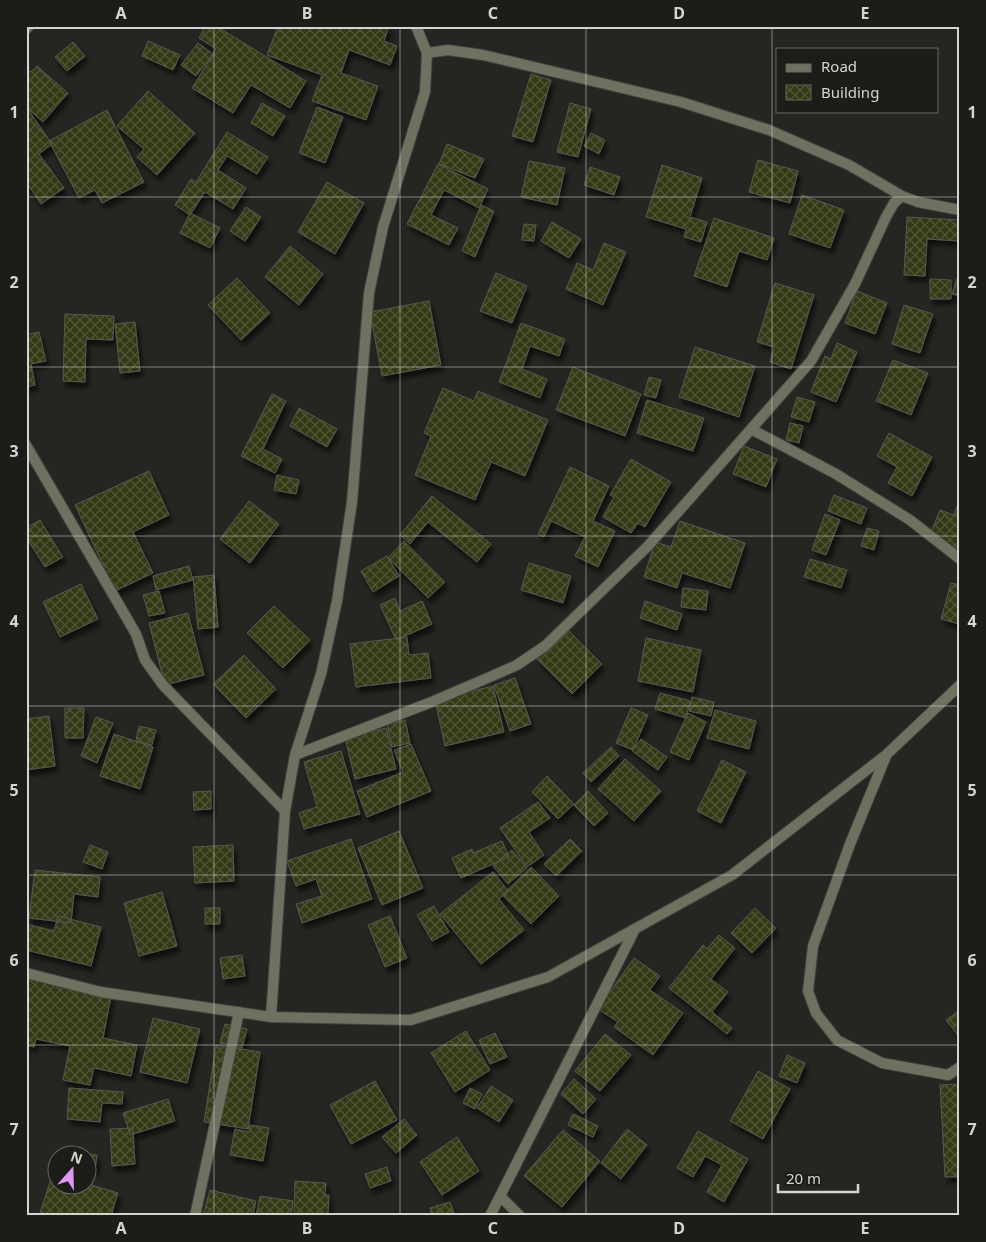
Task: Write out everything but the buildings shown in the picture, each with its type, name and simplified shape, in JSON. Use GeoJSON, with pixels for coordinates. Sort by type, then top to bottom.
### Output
{"type":"FeatureCollection","features":[{"type":"Feature","properties":{"kind":"street"},"geometry":{"type":"LineString","coordinates":[[26,29],[29,26]]}},
{"type":"Feature","properties":{"kind":"street"},"geometry":{"type":"LineString","coordinates":[[271,1017],[285,811],[295,755],[321,674],[337,601],[352,502],[369,293],[383,227],[425,92],[427,53],[416,26]]}},
{"type":"Feature","properties":{"kind":"street"},"geometry":{"type":"LineString","coordinates":[[427,53],[448,50],[483,55],[681,102],[778,134],[849,165],[902,196],[918,202],[960,210]]}},
{"type":"Feature","properties":{"kind":"street"},"geometry":{"type":"LineString","coordinates":[[295,755],[465,688],[517,665],[544,646],[648,546],[811,361],[855,284],[886,217],[894,204],[902,196]]}},
{"type":"Feature","properties":{"kind":"street"},"geometry":{"type":"LineString","coordinates":[[751,429],[836,474],[910,520],[960,559]]}},
{"type":"Feature","properties":{"kind":"street"},"geometry":{"type":"LineString","coordinates":[[26,444],[136,634],[145,660],[163,685],[285,811]]}},
{"type":"Feature","properties":{"kind":"street"},"geometry":{"type":"LineString","coordinates":[[26,973],[100,992],[271,1017],[411,1020],[548,977],[732,875],[886,756],[960,685]]}},
{"type":"Feature","properties":{"kind":"street"},"geometry":{"type":"LineString","coordinates":[[886,756],[850,844],[813,946],[808,990],[816,1013],[837,1040],[852,1048],[882,1062],[915,1070],[948,1075],[960,1067]]}},
{"type":"Feature","properties":{"kind":"street"},"geometry":{"type":"LineString","coordinates":[[490,1216],[635,929]]}},
{"type":"Feature","properties":{"kind":"street"},"geometry":{"type":"LineString","coordinates":[[195,1216],[239,1012]]}},
{"type":"Feature","properties":{"kind":"street"},"geometry":{"type":"LineString","coordinates":[[500,1196],[520,1216]]}}]}
